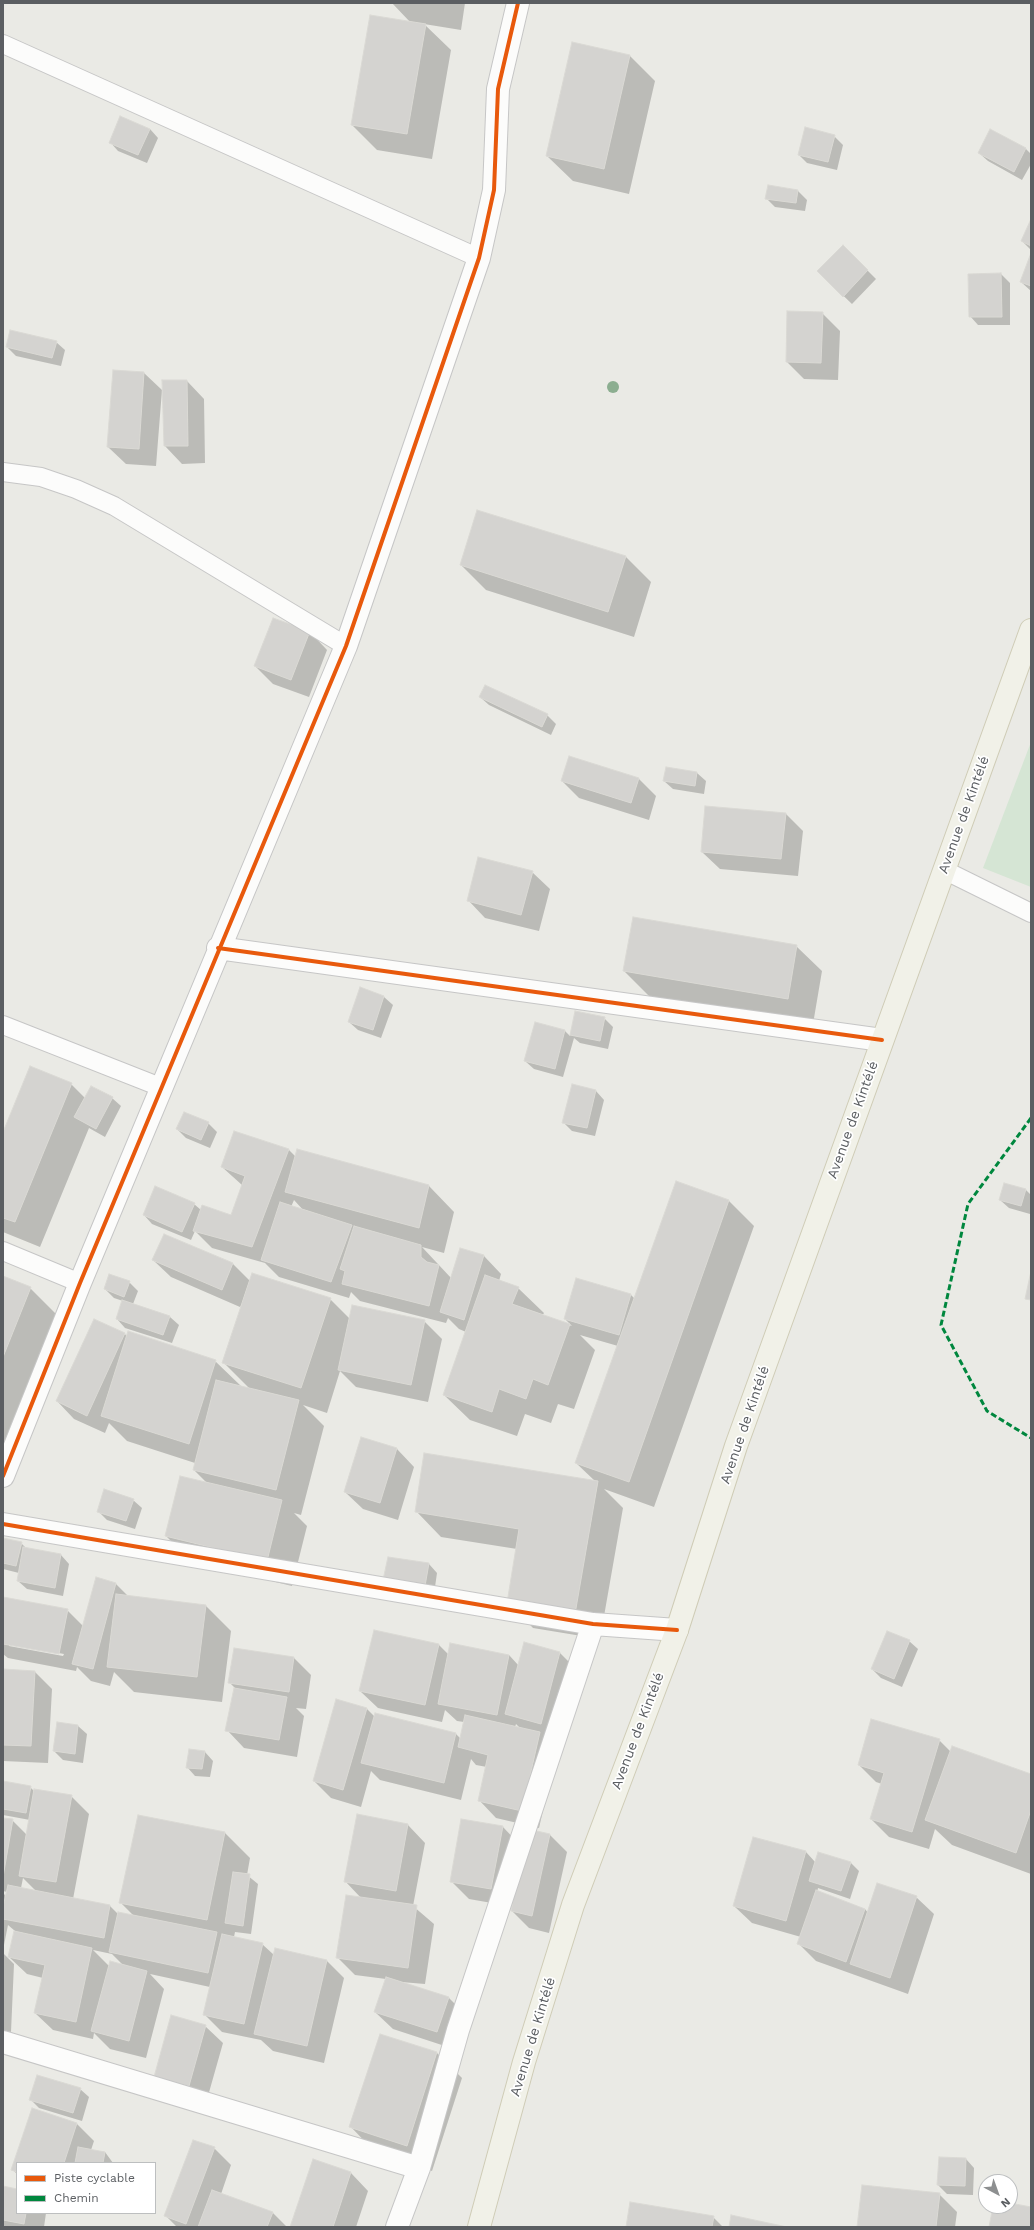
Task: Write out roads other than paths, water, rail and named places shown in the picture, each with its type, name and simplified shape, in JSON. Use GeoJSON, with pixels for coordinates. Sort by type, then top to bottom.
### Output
{"type":"FeatureCollection","features":[{"type":"Feature","properties":{"kind":"main road","name":"Avenue de Kintélé"},"geometry":{"type":"LineString","coordinates":[[479,2227],[524,2062],[573,1905],[677,1630],[736,1446],[1031,630]]}},
{"type":"Feature","properties":{"kind":"street"},"geometry":{"type":"LineString","coordinates":[[3,1476],[80,1284],[163,1088],[218,948],[346,646],[479,258],[494,190],[498,89],[518,3]]}},
{"type":"Feature","properties":{"kind":"street"},"geometry":{"type":"LineString","coordinates":[[218,948],[882,1040]]}},
{"type":"Feature","properties":{"kind":"street"},"geometry":{"type":"LineString","coordinates":[[3,1524],[337,1579],[593,1624],[677,1630]]}},
{"type":"Feature","properties":{"kind":"street"},"geometry":{"type":"LineString","coordinates":[[397,2227],[419,2168],[458,2030],[593,1624]]}},
{"type":"Feature","properties":{"kind":"street"},"geometry":{"type":"LineString","coordinates":[[3,2042],[419,2168]]}},
{"type":"Feature","properties":{"kind":"lane"},"geometry":{"type":"LineString","coordinates":[[3,44],[479,258]]}},
{"type":"Feature","properties":{"kind":"lane"},"geometry":{"type":"LineString","coordinates":[[3,472],[41,477],[76,489],[114,506],[346,646]]}},
{"type":"Feature","properties":{"kind":"lane"},"geometry":{"type":"LineString","coordinates":[[944,870],[1031,913]]}},
{"type":"Feature","properties":{"kind":"lane"},"geometry":{"type":"LineString","coordinates":[[3,1025],[163,1088]]}},
{"type":"Feature","properties":{"kind":"lane"},"geometry":{"type":"LineString","coordinates":[[3,1251],[80,1284]]}}]}
